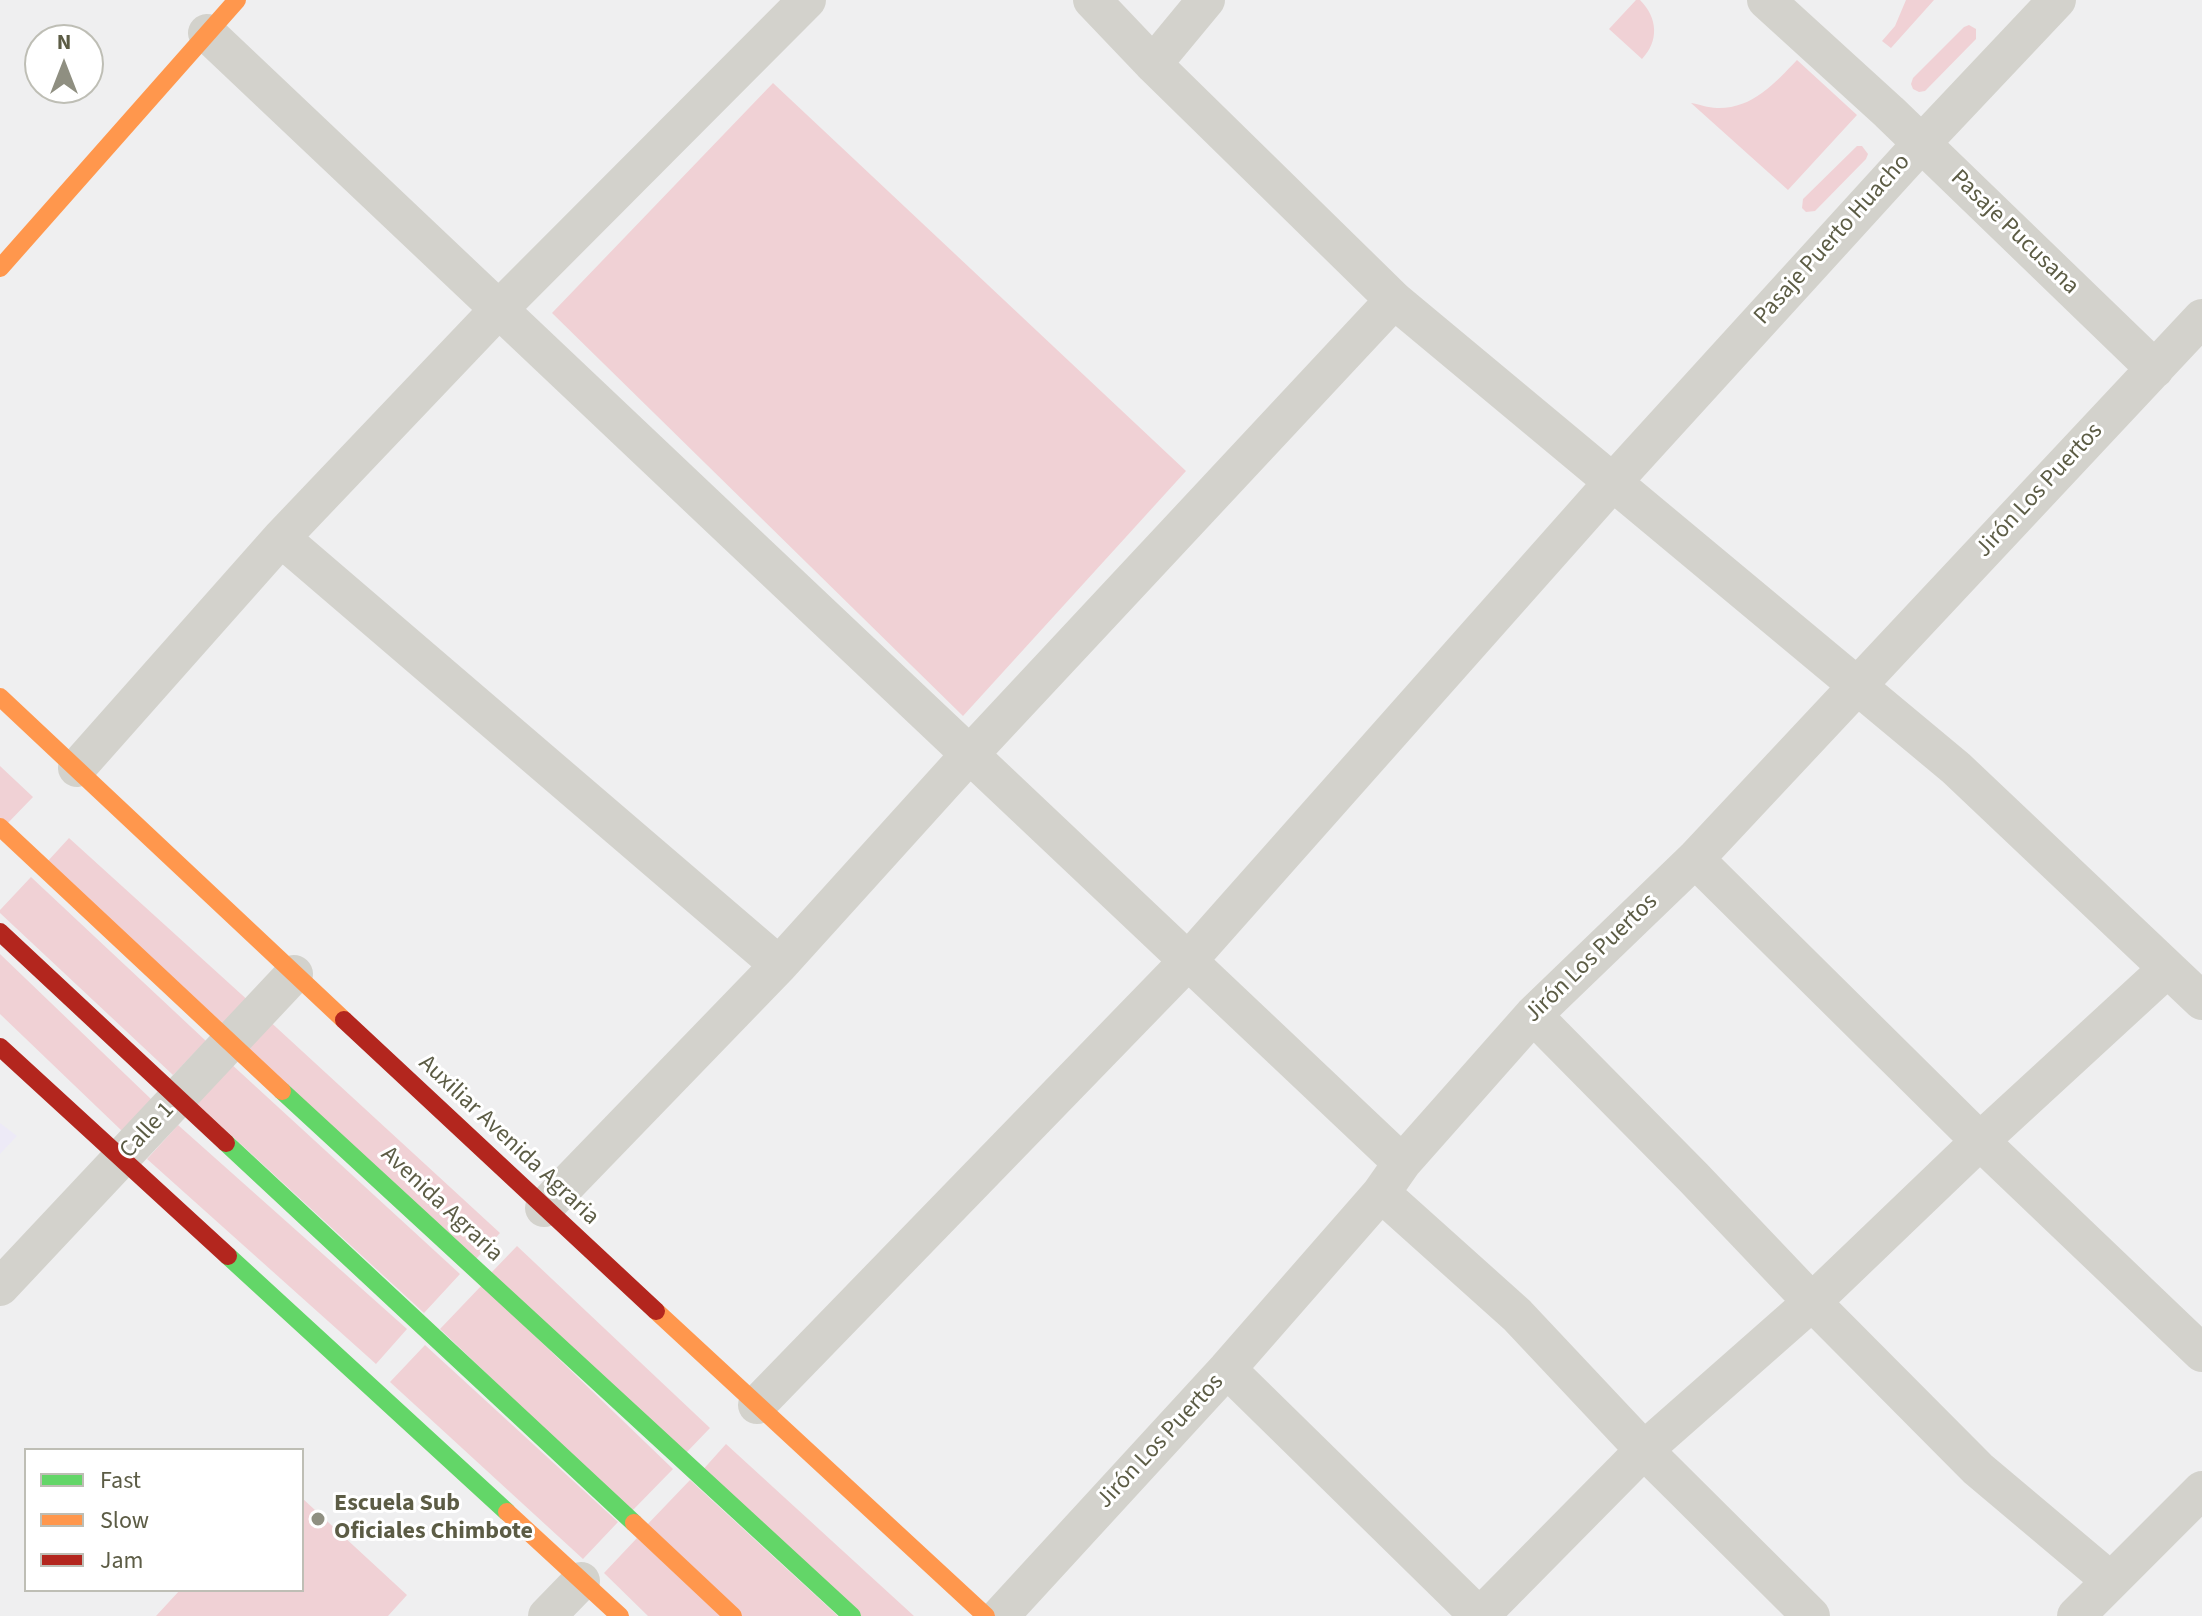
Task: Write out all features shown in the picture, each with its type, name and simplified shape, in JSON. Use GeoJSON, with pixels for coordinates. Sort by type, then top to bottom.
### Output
{"type":"FeatureCollection","features":[{"type":"Feature","properties":{"kind":"main road"},"geometry":{"type":"LineString","coordinates":[[0,268],[237,0]]}},
{"type":"Feature","properties":{"kind":"main road","name":"Auxiliar Avenida Agraria"},"geometry":{"type":"LineString","coordinates":[[0,697],[544,1208],[986,1616]]}},
{"type":"Feature","properties":{"kind":"main road","name":"Avenida Agraria"},"geometry":{"type":"LineString","coordinates":[[0,827],[229,1043],[852,1616]]}},
{"type":"Feature","properties":{"kind":"main road"},"geometry":{"type":"LineString","coordinates":[[0,932],[733,1616]]}},
{"type":"Feature","properties":{"kind":"main road"},"geometry":{"type":"LineString","coordinates":[[0,1047],[620,1616]]}},
{"type":"Feature","properties":{"kind":"street"},"geometry":{"type":"LineString","coordinates":[[77,768],[281,538],[500,308],[807,0]]}},
{"type":"Feature","properties":{"kind":"street"},"geometry":{"type":"LineString","coordinates":[[1092,0],[1153,64],[1394,300],[1956,768],[2202,1001]]}},
{"type":"Feature","properties":{"kind":"street"},"geometry":{"type":"LineString","coordinates":[[1153,64],[1206,0]]}},
{"type":"Feature","properties":{"kind":"street","name":"Pasaje Pucusana"},"geometry":{"type":"LineString","coordinates":[[1766,0],[2155,369]]}},
{"type":"Feature","properties":{"kind":"street","name":"Pasaje Puerto Huacho"},"geometry":{"type":"LineString","coordinates":[[757,1405],[1187,962],[1612,483],[1921,144],[2057,0]]}},
{"type":"Feature","properties":{"kind":"street"},"geometry":{"type":"LineString","coordinates":[[207,33],[1187,962],[1644,1450],[1811,1616]]}},
{"type":"Feature","properties":{"kind":"street"},"geometry":{"type":"LineString","coordinates":[[544,1208],[779,965],[969,755],[1394,300]]}},
{"type":"Feature","properties":{"kind":"street","name":"Jirón Los Puertos"},"geometry":{"type":"LineString","coordinates":[[1000,1616],[1227,1369],[1533,1015],[1695,859],[2202,318]]}},
{"type":"Feature","properties":{"kind":"street"},"geometry":{"type":"LineString","coordinates":[[281,538],[779,965]]}},
{"type":"Feature","properties":{"kind":"street"},"geometry":{"type":"LineString","coordinates":[[1695,859],[1980,1141],[2202,1353]]}},
{"type":"Feature","properties":{"kind":"street"},"geometry":{"type":"LineString","coordinates":[[1227,1369],[1480,1616],[1644,1450],[1812,1302],[1980,1141],[2167,969]]}},
{"type":"Feature","properties":{"kind":"street","name":"Calle 1"},"geometry":{"type":"LineString","coordinates":[[0,1287],[294,974]]}},
{"type":"Feature","properties":{"kind":"street"},"geometry":{"type":"LineString","coordinates":[[1533,1015],[1978,1469],[2111,1581]]}},
{"type":"Feature","properties":{"kind":"street"},"geometry":{"type":"LineString","coordinates":[[2076,1616],[2202,1490]]}},
{"type":"Feature","properties":{"kind":"street"},"geometry":{"type":"LineString","coordinates":[[547,1616],[581,1581]]}},
{"type":"Feature","properties":{"kind":"shaded area"},"geometry":{"type":"Polygon","coordinates":[[[1636,0],[1646,7],[1654,30],[1651,45],[1642,59],[1609,29],[1636,0]]]}},
{"type":"Feature","properties":{"kind":"shaded area"},"geometry":{"type":"Polygon","coordinates":[[[1906,0],[1934,0],[1891,48],[1882,41],[1895,26],[1906,0]]]}},
{"type":"Feature","properties":{"kind":"shaded area"},"geometry":{"type":"Polygon","coordinates":[[[1969,25],[1976,29],[1976,39],[1925,91],[1913,89],[1913,78],[1969,25]]]}},
{"type":"Feature","properties":{"kind":"shaded area"},"geometry":{"type":"Polygon","coordinates":[[[1797,60],[1857,115],[1788,190],[1691,103],[1717,108],[1752,100],[1797,60]]]}},
{"type":"Feature","properties":{"kind":"shaded area"},"geometry":{"type":"Polygon","coordinates":[[[773,83],[1186,471],[963,716],[552,313],[773,83]]]}},
{"type":"Feature","properties":{"kind":"shaded area"},"geometry":{"type":"Polygon","coordinates":[[[1857,146],[1862,146],[1868,154],[1866,159],[1815,211],[1806,212],[1802,208],[1803,199],[1857,146]]]}},
{"type":"Feature","properties":{"kind":"shaded area"},"geometry":{"type":"Polygon","coordinates":[[[0,766],[33,797],[4,827],[0,824],[0,766]]]}},
{"type":"Feature","properties":{"kind":"shaded area"},"geometry":{"type":"Polygon","coordinates":[[[69,838],[252,1004],[229,1029],[47,862],[69,838]]]}},
{"type":"Feature","properties":{"kind":"shaded area"},"geometry":{"type":"Polygon","coordinates":[[[31,877],[206,1041],[173,1075],[0,913],[31,877]]]}},
{"type":"Feature","properties":{"kind":"shaded area"},"geometry":{"type":"Polygon","coordinates":[[[0,954],[152,1100],[122,1131],[0,1014],[0,954]]]}},
{"type":"Feature","properties":{"kind":"shaded area"},"geometry":{"type":"Polygon","coordinates":[[[265,1017],[500,1233],[476,1259],[241,1043],[265,1017]]]}},
{"type":"Feature","properties":{"kind":"shaded area"},"geometry":{"type":"Polygon","coordinates":[[[229,1062],[460,1274],[424,1313],[193,1100],[229,1062]]]}},
{"type":"Feature","properties":{"kind":"shaded area"},"geometry":{"type":"Polygon","coordinates":[[[0,1123],[17,1136],[0,1154],[0,1123]]]}},
{"type":"Feature","properties":{"kind":"shaded area"},"geometry":{"type":"Polygon","coordinates":[[[178,1125],[407,1329],[376,1364],[147,1159],[178,1125]]]}},
{"type":"Feature","properties":{"kind":"shaded area"},"geometry":{"type":"Polygon","coordinates":[[[517,1246],[710,1428],[685,1454],[491,1273],[517,1246]]]}},
{"type":"Feature","properties":{"kind":"shaded area"},"geometry":{"type":"Polygon","coordinates":[[[482,1285],[673,1469],[631,1512],[440,1329],[482,1285]]]}},
{"type":"Feature","properties":{"kind":"shaded area"},"geometry":{"type":"Polygon","coordinates":[[[425,1345],[618,1522],[583,1559],[390,1382],[425,1345]]]}},
{"type":"Feature","properties":{"kind":"shaded area"},"geometry":{"type":"Polygon","coordinates":[[[726,1444],[914,1616],[858,1616],[700,1473],[726,1444]]]}},
{"type":"Feature","properties":{"kind":"shaded area"},"geometry":{"type":"Polygon","coordinates":[[[690,1480],[838,1616],[740,1616],[644,1528],[690,1480]]]}},
{"type":"Feature","properties":{"kind":"shaded area"},"geometry":{"type":"Polygon","coordinates":[[[304,1500],[407,1595],[388,1616],[156,1616],[178,1592],[304,1592],[304,1500]]]}},
{"type":"Feature","properties":{"kind":"shaded area"},"geometry":{"type":"Polygon","coordinates":[[[637,1538],[722,1616],[648,1616],[604,1573],[637,1538]]]}},
{"type":"Feature","properties":{"kind":"traffic: fast"},"geometry":{"type":"LineString","coordinates":[[282,1091],[852,1616]]}},
{"type":"Feature","properties":{"kind":"traffic: fast"},"geometry":{"type":"LineString","coordinates":[[226,1143],[634,1523]]}},
{"type":"Feature","properties":{"kind":"traffic: fast"},"geometry":{"type":"LineString","coordinates":[[228,1256],[507,1512]]}},
{"type":"Feature","properties":{"kind":"traffic: slow"},"geometry":{"type":"LineString","coordinates":[[0,268],[237,0]]}},
{"type":"Feature","properties":{"kind":"traffic: slow"},"geometry":{"type":"LineString","coordinates":[[0,697],[344,1020]]}},
{"type":"Feature","properties":{"kind":"traffic: slow"},"geometry":{"type":"LineString","coordinates":[[0,827],[282,1091]]}},
{"type":"Feature","properties":{"kind":"traffic: slow"},"geometry":{"type":"LineString","coordinates":[[656,1311],[986,1616]]}},
{"type":"Feature","properties":{"kind":"traffic: slow"},"geometry":{"type":"LineString","coordinates":[[507,1512],[620,1616]]}},
{"type":"Feature","properties":{"kind":"traffic: slow"},"geometry":{"type":"LineString","coordinates":[[634,1523],[733,1616]]}},
{"type":"Feature","properties":{"kind":"traffic: jam"},"geometry":{"type":"LineString","coordinates":[[0,932],[226,1143]]}},
{"type":"Feature","properties":{"kind":"traffic: jam"},"geometry":{"type":"LineString","coordinates":[[344,1020],[656,1311]]}},
{"type":"Feature","properties":{"kind":"traffic: jam"},"geometry":{"type":"LineString","coordinates":[[0,1047],[228,1256]]}},
{"type":"Feature","properties":{"kind":"place","name":"Escuela Sub Oficiales Chimbote"},"geometry":{"type":"Point","coordinates":[318,1519]}}]}
